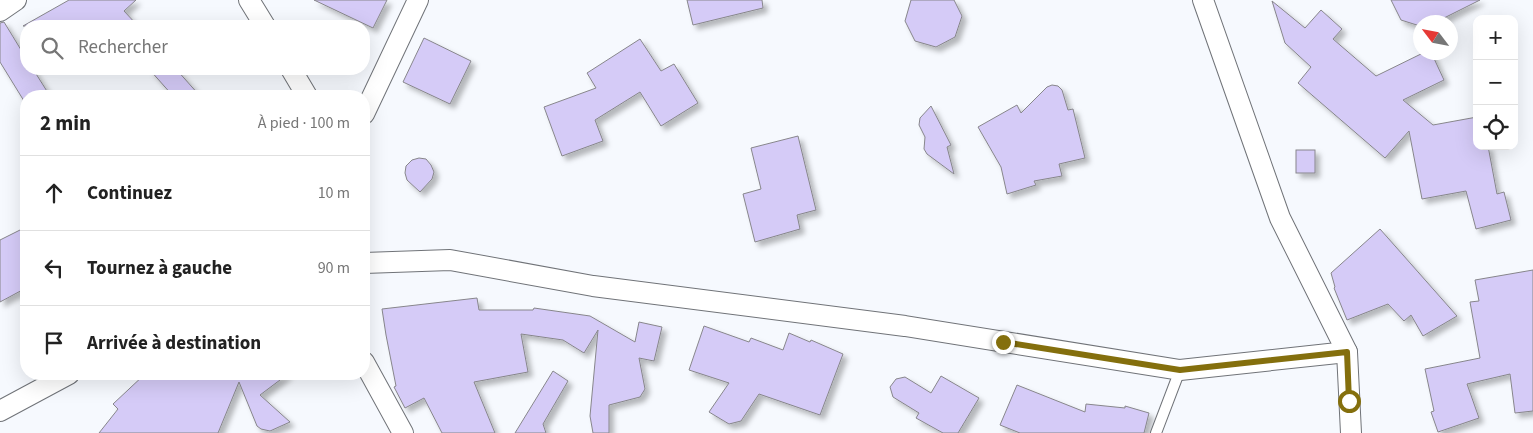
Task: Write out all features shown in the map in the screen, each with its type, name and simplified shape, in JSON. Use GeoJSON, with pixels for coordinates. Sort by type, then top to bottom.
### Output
{"type":"FeatureCollection","features":[{"type":"Feature","properties":{"kind":"street"},"geometry":{"type":"LineString","coordinates":[[0,11],[16,0]]}},
{"type":"Feature","properties":{"kind":"street"},"geometry":{"type":"LineString","coordinates":[[249,0],[261,20]]}},
{"type":"Feature","properties":{"kind":"street"},"geometry":{"type":"LineString","coordinates":[[370,101],[418,0]]}},
{"type":"Feature","properties":{"kind":"street"},"geometry":{"type":"LineString","coordinates":[[1203,0],[1280,218],[1347,352],[1351,433]]}},
{"type":"Feature","properties":{"kind":"street"},"geometry":{"type":"LineString","coordinates":[[295,75],[304,90]]}},
{"type":"Feature","properties":{"kind":"street"},"geometry":{"type":"LineString","coordinates":[[370,263],[450,260],[594,286],[905,326],[1180,370],[1347,352]]}},
{"type":"Feature","properties":{"kind":"street"},"geometry":{"type":"LineString","coordinates":[[370,373],[403,433]]}},
{"type":"Feature","properties":{"kind":"street"},"geometry":{"type":"LineString","coordinates":[[0,411],[58,380]]}},
{"type":"Feature","properties":{"kind":"lane"},"geometry":{"type":"LineString","coordinates":[[1156,433],[1180,370]]}},
{"type":"Feature","properties":{"kind":"building"},"geometry":{"type":"Polygon","coordinates":[[[69,0],[136,0],[124,11],[132,20],[34,20],[69,0]]]}},
{"type":"Feature","properties":{"kind":"building"},"geometry":{"type":"Polygon","coordinates":[[[314,0],[387,0],[373,28],[370,27],[370,20],[356,20],[314,0]]]}},
{"type":"Feature","properties":{"kind":"building"},"geometry":{"type":"Polygon","coordinates":[[[687,0],[762,0],[763,8],[693,25],[687,0]]]}},
{"type":"Feature","properties":{"kind":"building"},"geometry":{"type":"Polygon","coordinates":[[[911,0],[954,0],[962,16],[955,37],[936,47],[915,41],[905,21],[911,0]]]}},
{"type":"Feature","properties":{"kind":"building"},"geometry":{"type":"Polygon","coordinates":[[[1391,0],[1480,0],[1450,15],[1413,15],[1413,24],[1401,20],[1391,0]]]}},
{"type":"Feature","properties":{"kind":"building"},"geometry":{"type":"Polygon","coordinates":[[[1272,1],[1305,28],[1321,10],[1342,29],[1333,39],[1376,76],[1413,58],[1413,60],[1435,60],[1444,80],[1403,100],[1433,125],[1473,118],[1473,150],[1489,150],[1497,194],[1504,192],[1511,220],[1476,229],[1466,191],[1422,199],[1409,131],[1385,158],[1298,83],[1311,67],[1285,43],[1272,1]]]}},
{"type":"Feature","properties":{"kind":"building"},"geometry":{"type":"Polygon","coordinates":[[[4,22],[20,48],[20,75],[37,75],[46,90],[20,90],[20,94],[0,62],[0,23],[4,22]]]}},
{"type":"Feature","properties":{"kind":"building"},"geometry":{"type":"Polygon","coordinates":[[[424,38],[471,61],[450,104],[403,82],[424,38]]]}},
{"type":"Feature","properties":{"kind":"building"},"geometry":{"type":"Polygon","coordinates":[[[640,39],[661,71],[674,64],[698,103],[661,126],[640,92],[595,120],[603,141],[562,156],[544,107],[596,88],[587,73],[640,39]]]}},
{"type":"Feature","properties":{"kind":"building"},"geometry":{"type":"Polygon","coordinates":[[[154,75],[181,75],[195,90],[168,90],[154,75]]]}},
{"type":"Feature","properties":{"kind":"building"},"geometry":{"type":"Polygon","coordinates":[[[1052,85],[1058,86],[1062,90],[1068,110],[1073,109],[1085,158],[1059,164],[1062,176],[1034,181],[1036,185],[1007,194],[1001,167],[978,127],[1017,105],[1021,113],[1047,87],[1052,85]]]}},
{"type":"Feature","properties":{"kind":"building"},"geometry":{"type":"Polygon","coordinates":[[[931,106],[951,145],[947,147],[954,174],[927,154],[924,149],[925,137],[919,125],[920,118],[931,106]]]}},
{"type":"Feature","properties":{"kind":"building"},"geometry":{"type":"Polygon","coordinates":[[[798,136],[816,210],[797,215],[800,229],[755,242],[743,194],[761,189],[751,148],[798,136]]]}},
{"type":"Feature","properties":{"kind":"building"},"geometry":{"type":"Polygon","coordinates":[[[1296,150],[1315,150],[1315,173],[1296,173],[1296,150]]]}},
{"type":"Feature","properties":{"kind":"building"},"geometry":{"type":"Polygon","coordinates":[[[426,159],[434,172],[432,179],[420,192],[407,180],[405,173],[406,166],[412,160],[426,159]]]}},
{"type":"Feature","properties":{"kind":"building"},"geometry":{"type":"Polygon","coordinates":[[[1380,229],[1457,316],[1423,336],[1411,315],[1404,321],[1388,304],[1347,320],[1334,288],[1331,273],[1380,229]]]}},
{"type":"Feature","properties":{"kind":"building"},"geometry":{"type":"Polygon","coordinates":[[[20,230],[20,291],[0,302],[0,240],[20,230]]]}},
{"type":"Feature","properties":{"kind":"building"},"geometry":{"type":"Polygon","coordinates":[[[1533,270],[1533,411],[1515,413],[1510,374],[1467,384],[1479,418],[1438,432],[1431,412],[1434,411],[1425,369],[1480,358],[1470,302],[1479,301],[1475,280],[1533,270]]]}},
{"type":"Feature","properties":{"kind":"building"},"geometry":{"type":"Polygon","coordinates":[[[477,298],[479,310],[533,310],[534,308],[590,316],[635,342],[639,322],[662,327],[654,361],[639,358],[645,389],[640,397],[609,405],[609,433],[593,433],[590,416],[598,330],[584,353],[563,340],[521,334],[528,372],[474,382],[495,433],[442,433],[424,398],[405,408],[394,387],[396,386],[382,309],[477,298]]]}},
{"type":"Feature","properties":{"kind":"building"},"geometry":{"type":"Polygon","coordinates":[[[704,326],[749,342],[751,338],[783,350],[789,333],[843,354],[820,415],[759,394],[741,421],[729,424],[709,412],[729,383],[689,370],[704,326]]]}},
{"type":"Feature","properties":{"kind":"building"},"geometry":{"type":"Polygon","coordinates":[[[553,371],[568,381],[543,424],[546,433],[515,433],[553,371]]]}},
{"type":"Feature","properties":{"kind":"building"},"geometry":{"type":"Polygon","coordinates":[[[941,376],[979,398],[958,433],[943,433],[916,418],[919,413],[893,397],[890,387],[896,379],[905,377],[931,393],[941,376]]]}},
{"type":"Feature","properties":{"kind":"building"},"geometry":{"type":"Polygon","coordinates":[[[139,380],[280,380],[260,395],[290,422],[270,431],[257,426],[239,382],[218,433],[99,433],[118,409],[113,404],[139,380]]]}},
{"type":"Feature","properties":{"kind":"building"},"geometry":{"type":"Polygon","coordinates":[[[1017,385],[1085,412],[1086,404],[1125,408],[1125,406],[1149,413],[1144,433],[1020,433],[1000,425],[1017,385]]]}},
{"type":"Feature","properties":{"kind":"route"},"geometry":{"type":"LineString","coordinates":[[1003,342],[1180,370],[1347,352],[1349,401]]}}]}
